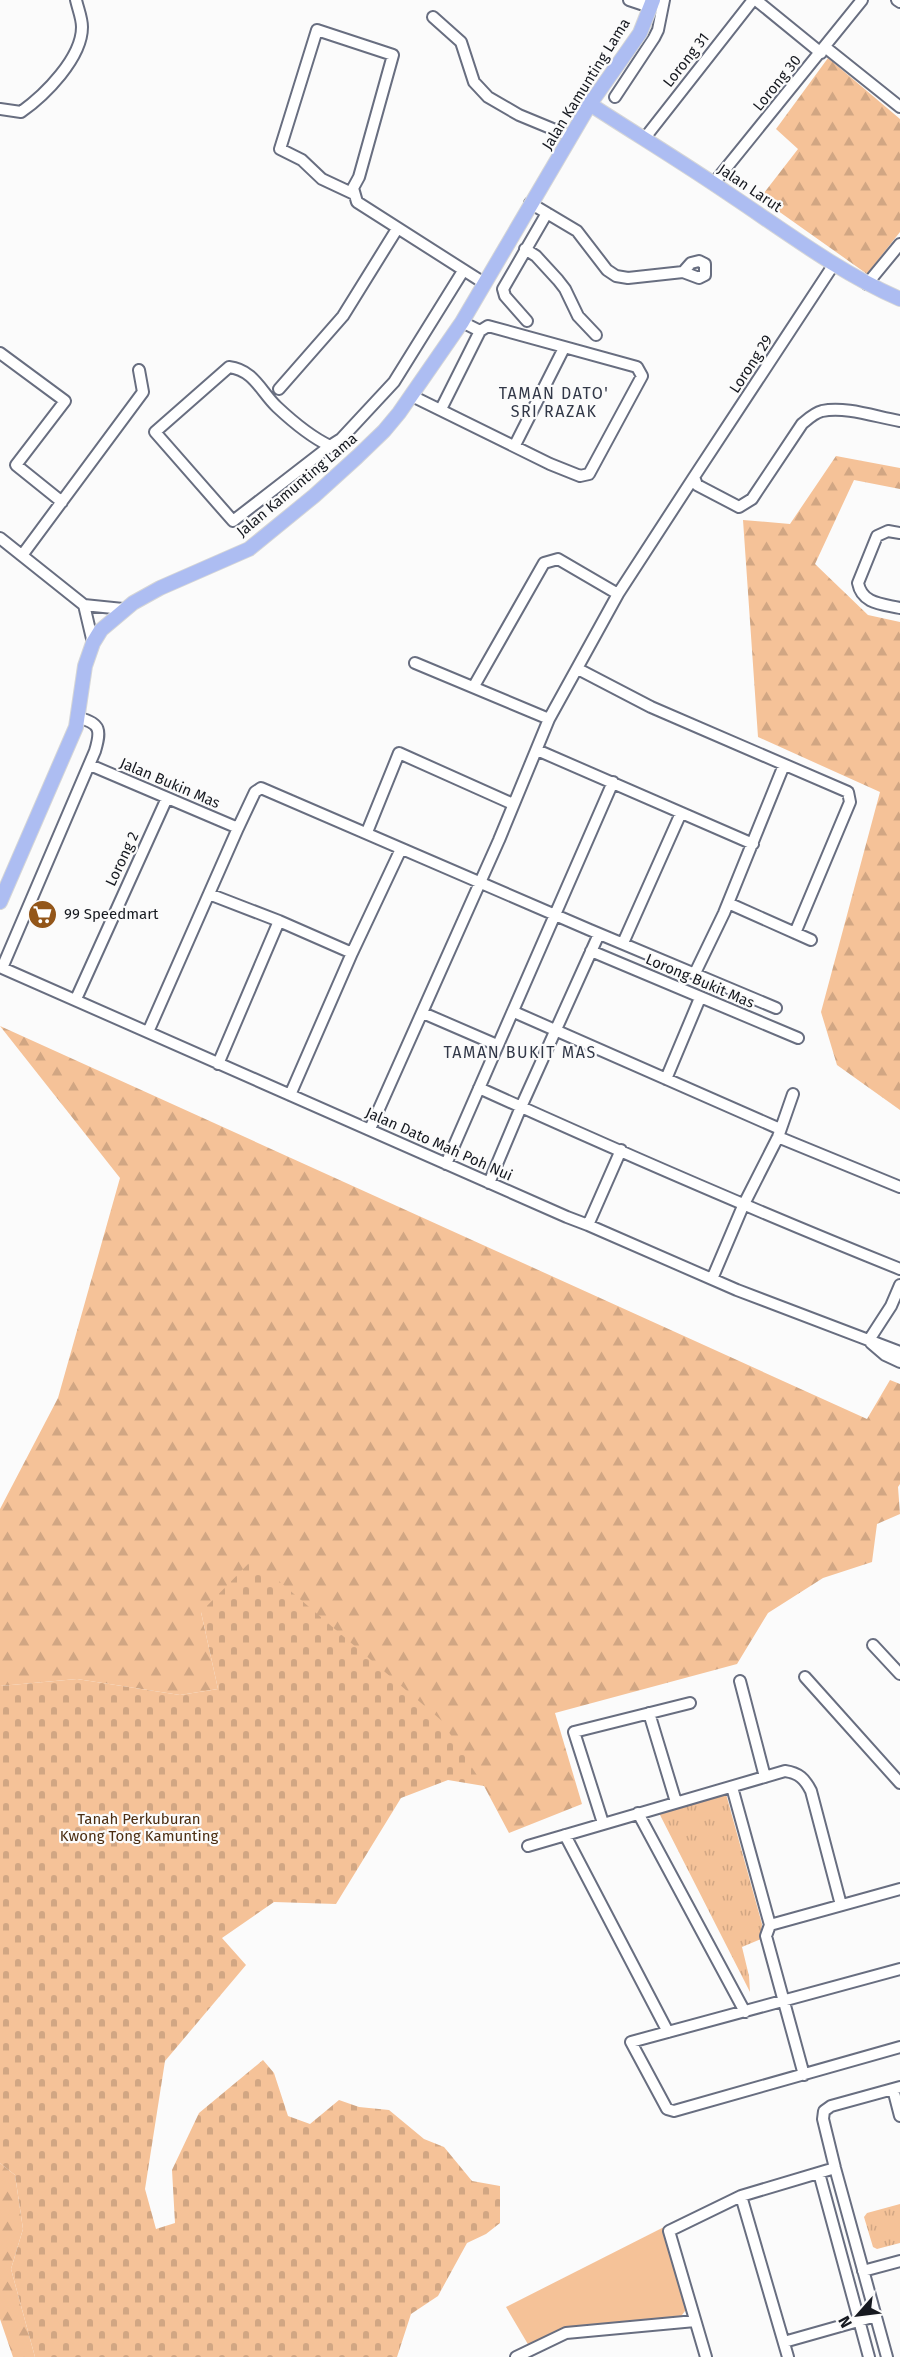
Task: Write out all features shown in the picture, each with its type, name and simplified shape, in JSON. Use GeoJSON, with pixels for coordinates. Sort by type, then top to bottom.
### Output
{"type":"FeatureCollection","features":[{"type":"Feature","properties":{"kind":"main road","name":"Jalan Kamunting Lama"},"geometry":{"type":"LineString","coordinates":[[542,183],[543,175],[565,134],[587,102],[631,48],[648,5]]}},
{"type":"Feature","properties":{"kind":"main road","name":"Jalan Kamunting Lama"},"geometry":{"type":"LineString","coordinates":[[0,902],[71,742],[79,718],[85,666],[93,643],[101,630],[123,609],[160,588],[239,554],[261,540],[384,431],[412,396],[462,322],[530,203],[542,183],[548,178],[587,102]]}},
{"type":"Feature","properties":{"kind":"main road","name":"Jalan Larut"},"geometry":{"type":"LineString","coordinates":[[587,102],[714,183],[834,264],[867,284],[900,299]]}},
{"type":"Feature","properties":{"kind":"street"},"geometry":{"type":"LineString","coordinates":[[0,109],[21,112],[38,100],[73,59],[80,42],[82,26],[76,0]]}},
{"type":"Feature","properties":{"kind":"street"},"geometry":{"type":"LineString","coordinates":[[628,0],[648,5]]}},
{"type":"Feature","properties":{"kind":"street"},"geometry":{"type":"LineString","coordinates":[[615,98],[658,30],[664,0]]}},
{"type":"Feature","properties":{"kind":"street"},"geometry":{"type":"LineString","coordinates":[[755,0],[900,107]]}},
{"type":"Feature","properties":{"kind":"street","name":"Lorong 31"},"geometry":{"type":"LineString","coordinates":[[644,139],[755,0]]}},
{"type":"Feature","properties":{"kind":"street","name":"Lorong 30"},"geometry":{"type":"LineString","coordinates":[[714,183],[862,0]]}},
{"type":"Feature","properties":{"kind":"street"},"geometry":{"type":"LineString","coordinates":[[433,17],[461,42],[474,82],[488,98],[519,115],[565,134]]}},
{"type":"Feature","properties":{"kind":"street"},"geometry":{"type":"LineString","coordinates":[[354,194],[322,179],[302,160],[280,148],[317,30],[393,55],[359,177],[353,188],[357,202],[484,283]]}},
{"type":"Feature","properties":{"kind":"street"},"geometry":{"type":"LineString","coordinates":[[530,203],[577,231],[608,270],[616,276],[628,278],[683,273]]}},
{"type":"Feature","properties":{"kind":"street"},"geometry":{"type":"LineString","coordinates":[[526,321],[503,293],[505,282],[547,213]]}},
{"type":"Feature","properties":{"kind":"street"},"geometry":{"type":"LineString","coordinates":[[279,389],[343,316],[397,229]]}},
{"type":"Feature","properties":{"kind":"street"},"geometry":{"type":"LineString","coordinates":[[867,284],[900,244]]}},
{"type":"Feature","properties":{"kind":"street"},"geometry":{"type":"LineString","coordinates":[[525,249],[536,256],[558,280],[578,316],[596,335]]}},
{"type":"Feature","properties":{"kind":"street","name":"Lorong 29"},"geometry":{"type":"LineString","coordinates":[[370,1129],[423,1013],[549,719],[618,594],[834,264]]}},
{"type":"Feature","properties":{"kind":"street"},"geometry":{"type":"LineString","coordinates":[[330,446],[317,440],[276,406],[255,380],[241,368],[229,366],[155,432],[234,521],[341,439],[394,382],[463,271]]}},
{"type":"Feature","properties":{"kind":"street"},"geometry":{"type":"LineString","coordinates":[[462,322],[480,331]]}},
{"type":"Feature","properties":{"kind":"street"},"geometry":{"type":"LineString","coordinates":[[412,396],[550,464],[585,476],[589,474],[642,376],[638,367],[632,365],[488,326],[480,331],[441,409]]}},
{"type":"Feature","properties":{"kind":"street"},"geometry":{"type":"LineString","coordinates":[[514,445],[564,348]]}},
{"type":"Feature","properties":{"kind":"street"},"geometry":{"type":"LineString","coordinates":[[0,352],[65,401],[16,465],[62,502]]}},
{"type":"Feature","properties":{"kind":"street"},"geometry":{"type":"LineString","coordinates":[[23,554],[143,392],[139,370]]}},
{"type":"Feature","properties":{"kind":"street"},"geometry":{"type":"LineString","coordinates":[[694,479],[697,485],[739,507],[752,499],[802,424],[813,415],[821,412],[844,411],[900,422]]}},
{"type":"Feature","properties":{"kind":"street"},"geometry":{"type":"LineString","coordinates":[[900,533],[888,531],[877,536],[858,583],[859,590],[864,597],[874,602],[900,608]]}},
{"type":"Feature","properties":{"kind":"street"},"geometry":{"type":"LineString","coordinates":[[0,538],[23,554],[84,605],[123,609]]}},
{"type":"Feature","properties":{"kind":"street"},"geometry":{"type":"LineString","coordinates":[[474,687],[544,563],[558,559],[618,594]]}},
{"type":"Feature","properties":{"kind":"street"},"geometry":{"type":"LineString","coordinates":[[84,605],[93,643]]}},
{"type":"Feature","properties":{"kind":"street"},"geometry":{"type":"LineString","coordinates":[[415,663],[549,719]]}},
{"type":"Feature","properties":{"kind":"street"},"geometry":{"type":"LineString","coordinates":[[578,669],[651,707],[848,792],[850,797],[795,933]]}},
{"type":"Feature","properties":{"kind":"street"},"geometry":{"type":"LineString","coordinates":[[1,967],[90,765],[99,738],[98,729],[93,722],[79,718]]}},
{"type":"Feature","properties":{"kind":"street"},"geometry":{"type":"LineString","coordinates":[[537,750],[753,844]]}},
{"type":"Feature","properties":{"kind":"street"},"geometry":{"type":"LineString","coordinates":[[367,832],[399,753],[513,804]]}},
{"type":"Feature","properties":{"kind":"street","name":"Jalan Bukin Mas"},"geometry":{"type":"LineString","coordinates":[[90,765],[238,828]]}},
{"type":"Feature","properties":{"kind":"street"},"geometry":{"type":"LineString","coordinates":[[695,973],[728,903],[784,765]]}},
{"type":"Feature","properties":{"kind":"street"},"geometry":{"type":"LineString","coordinates":[[446,1164],[613,782]]}},
{"type":"Feature","properties":{"kind":"street"},"geometry":{"type":"LineString","coordinates":[[147,1032],[238,828],[255,792],[261,788],[776,1008]]}},
{"type":"Feature","properties":{"kind":"street","name":"Lorong 2"},"geometry":{"type":"LineString","coordinates":[[76,999],[167,798]]}},
{"type":"Feature","properties":{"kind":"street"},"geometry":{"type":"LineString","coordinates":[[623,943],[681,813]]}},
{"type":"Feature","properties":{"kind":"street"},"geometry":{"type":"LineString","coordinates":[[290,1095],[352,953],[402,849]]}},
{"type":"Feature","properties":{"kind":"street"},"geometry":{"type":"LineString","coordinates":[[209,894],[352,953]]}},
{"type":"Feature","properties":{"kind":"street"},"geometry":{"type":"LineString","coordinates":[[728,903],[811,940]]}},
{"type":"Feature","properties":{"kind":"street"},"geometry":{"type":"LineString","coordinates":[[218,1064],[279,921]]}},
{"type":"Feature","properties":{"kind":"street"},"geometry":{"type":"LineString","coordinates":[[489,1183],[520,1107],[599,934]]}},
{"type":"Feature","properties":{"kind":"street","name":"Lorong Bukit Mas"},"geometry":{"type":"LineString","coordinates":[[591,951],[798,1038]]}},
{"type":"Feature","properties":{"kind":"street","name":"Jalan Dato Mah Poh Nui"},"geometry":{"type":"LineString","coordinates":[[1,967],[712,1279],[900,1352]]}},
{"type":"Feature","properties":{"kind":"street"},"geometry":{"type":"LineString","coordinates":[[666,1079],[700,998]]}},
{"type":"Feature","properties":{"kind":"street"},"geometry":{"type":"LineString","coordinates":[[513,1012],[556,1029],[900,1187]]}},
{"type":"Feature","properties":{"kind":"street"},"geometry":{"type":"LineString","coordinates":[[423,1013],[497,1045]]}},
{"type":"Feature","properties":{"kind":"street"},"geometry":{"type":"LineString","coordinates":[[479,1088],[743,1206],[900,1269]]}},
{"type":"Feature","properties":{"kind":"street"},"geometry":{"type":"LineString","coordinates":[[712,1279],[743,1206],[779,1133],[793,1094]]}},
{"type":"Feature","properties":{"kind":"street"},"geometry":{"type":"LineString","coordinates":[[588,1225],[621,1150]]}},
{"type":"Feature","properties":{"kind":"street"},"geometry":{"type":"LineString","coordinates":[[868,1340],[891,1306],[900,1285]]}},
{"type":"Feature","properties":{"kind":"street","name":"Jalan Dato Mah Poh Nui"},"geometry":{"type":"LineString","coordinates":[[868,1340],[885,1355],[900,1362]]}},
{"type":"Feature","properties":{"kind":"street"},"geometry":{"type":"LineString","coordinates":[[873,1645],[900,1674]]}},
{"type":"Feature","properties":{"kind":"street"},"geometry":{"type":"LineString","coordinates":[[805,1677],[900,1783]]}},
{"type":"Feature","properties":{"kind":"street"},"geometry":{"type":"LineString","coordinates":[[740,1681],[765,1777]]}},
{"type":"Feature","properties":{"kind":"street"},"geometry":{"type":"LineString","coordinates":[[603,1823],[574,1731],[690,1703]]}},
{"type":"Feature","properties":{"kind":"street"},"geometry":{"type":"LineString","coordinates":[[649,1713],[676,1802]]}},
{"type":"Feature","properties":{"kind":"street"},"geometry":{"type":"LineString","coordinates":[[528,1846],[785,1771],[801,1776],[807,1783],[841,1905]]}},
{"type":"Feature","properties":{"kind":"street"},"geometry":{"type":"LineString","coordinates":[[732,1787],[770,1926],[766,1936],[804,2074]]}},
{"type":"Feature","properties":{"kind":"street"},"geometry":{"type":"LineString","coordinates":[[638,1813],[745,2012]]}},
{"type":"Feature","properties":{"kind":"street"},"geometry":{"type":"LineString","coordinates":[[565,1835],[668,2032]]}},
{"type":"Feature","properties":{"kind":"street"},"geometry":{"type":"LineString","coordinates":[[770,1926],[900,1889]]}},
{"type":"Feature","properties":{"kind":"street"},"geometry":{"type":"LineString","coordinates":[[900,1969],[631,2042],[667,2109],[674,2110],[900,2046]]}},
{"type":"Feature","properties":{"kind":"street"},"geometry":{"type":"LineString","coordinates":[[887,2357],[823,2119],[825,2111],[831,2106],[896,2088],[900,2116]]}},
{"type":"Feature","properties":{"kind":"street"},"geometry":{"type":"LineString","coordinates":[[706,2357],[669,2230],[741,2196],[835,2168]]}},
{"type":"Feature","properties":{"kind":"street"},"geometry":{"type":"LineString","coordinates":[[819,2173],[869,2357]]}},
{"type":"Feature","properties":{"kind":"street"},"geometry":{"type":"LineString","coordinates":[[741,2196],[788,2357]]}},
{"type":"Feature","properties":{"kind":"street"},"geometry":{"type":"LineString","coordinates":[[863,2271],[900,2261]]}},
{"type":"Feature","properties":{"kind":"street"},"geometry":{"type":"LineString","coordinates":[[784,2342],[876,2316]]}},
{"type":"Feature","properties":{"kind":"street"},"geometry":{"type":"LineString","coordinates":[[516,2357],[566,2333],[695,2321]]}},
{"type":"Feature","properties":{"kind":"street"},"geometry":{"type":"LineString","coordinates":[[540,2344],[542,2357]]}},
{"type":"Feature","properties":{"kind":"green space"},"geometry":{"type":"Polygon","coordinates":[[[828,58],[900,119],[900,232],[867,274],[760,198],[798,149],[776,129],[828,58]]]}},
{"type":"Feature","properties":{"kind":"green space"},"geometry":{"type":"Polygon","coordinates":[[[836,456],[900,468],[900,489],[854,480],[815,564],[868,615],[900,622],[900,1110],[837,1065],[821,1012],[880,792],[758,737],[743,520],[790,524],[836,456]]]}},
{"type":"Feature","properties":{"kind":"green space"},"geometry":{"type":"Polygon","coordinates":[[[0,1026],[867,1419],[890,1380],[900,1384],[900,1484],[898,1487],[900,1514],[877,1524],[872,1562],[823,1578],[768,1613],[737,1664],[555,1713],[582,1804],[509,1833],[484,1786],[201,1612],[218,1689],[180,1695],[77,1679],[0,1686],[0,1509],[58,1398],[120,1178],[0,1026]]]}},
{"type":"Feature","properties":{"kind":"green space","name":"Tanah Perkuburan Kwong Tong Kamunting"},"geometry":{"type":"Polygon","coordinates":[[[253,1559],[441,1720],[484,1786],[448,1780],[401,1798],[336,1904],[274,1902],[222,1938],[246,1965],[165,2061],[145,2189],[156,2229],[175,2223],[172,2170],[199,2113],[263,2060],[274,2073],[288,2116],[310,2124],[339,2100],[359,2107],[389,2110],[424,2139],[444,2147],[472,2181],[500,2186],[500,2223],[486,2234],[467,2243],[438,2296],[411,2314],[397,2357],[35,2357],[11,2269],[23,2229],[15,2175],[0,2163],[0,1686],[77,1679],[180,1695],[218,1689],[201,1612],[253,1559]]]}},
{"type":"Feature","properties":{"kind":"green space"},"geometry":{"type":"Polygon","coordinates":[[[726,1794],[762,1924],[761,1939],[742,1947],[749,1976],[750,1992],[659,1813],[726,1794]]]}},
{"type":"Feature","properties":{"kind":"green space"},"geometry":{"type":"Polygon","coordinates":[[[0,2163],[15,2175],[23,2229],[11,2269],[35,2357],[13,2357],[0,2319],[0,2163]]]}},
{"type":"Feature","properties":{"kind":"green space"},"geometry":{"type":"Polygon","coordinates":[[[900,2204],[900,2243],[877,2249],[873,2247],[864,2217],[867,2213],[900,2204]]]}},
{"type":"Feature","properties":{"kind":"green space"},"geometry":{"type":"Polygon","coordinates":[[[666,2226],[688,2307],[679,2319],[563,2330],[529,2346],[506,2307],[666,2226]]]}},
{"type":"Feature","properties":{"kind":"place","name":"99 Speedmart"},"geometry":{"type":"Point","coordinates":[43,914]}},
{"type":"Feature","properties":{"kind":"district","name":"TAMAN DATO' SRI RAZAK"},"geometry":{"type":"Point","coordinates":[554,402]}},
{"type":"Feature","properties":{"kind":"district","name":"TAMAN BUKIT MAS"},"geometry":{"type":"Point","coordinates":[520,1052]}}]}
